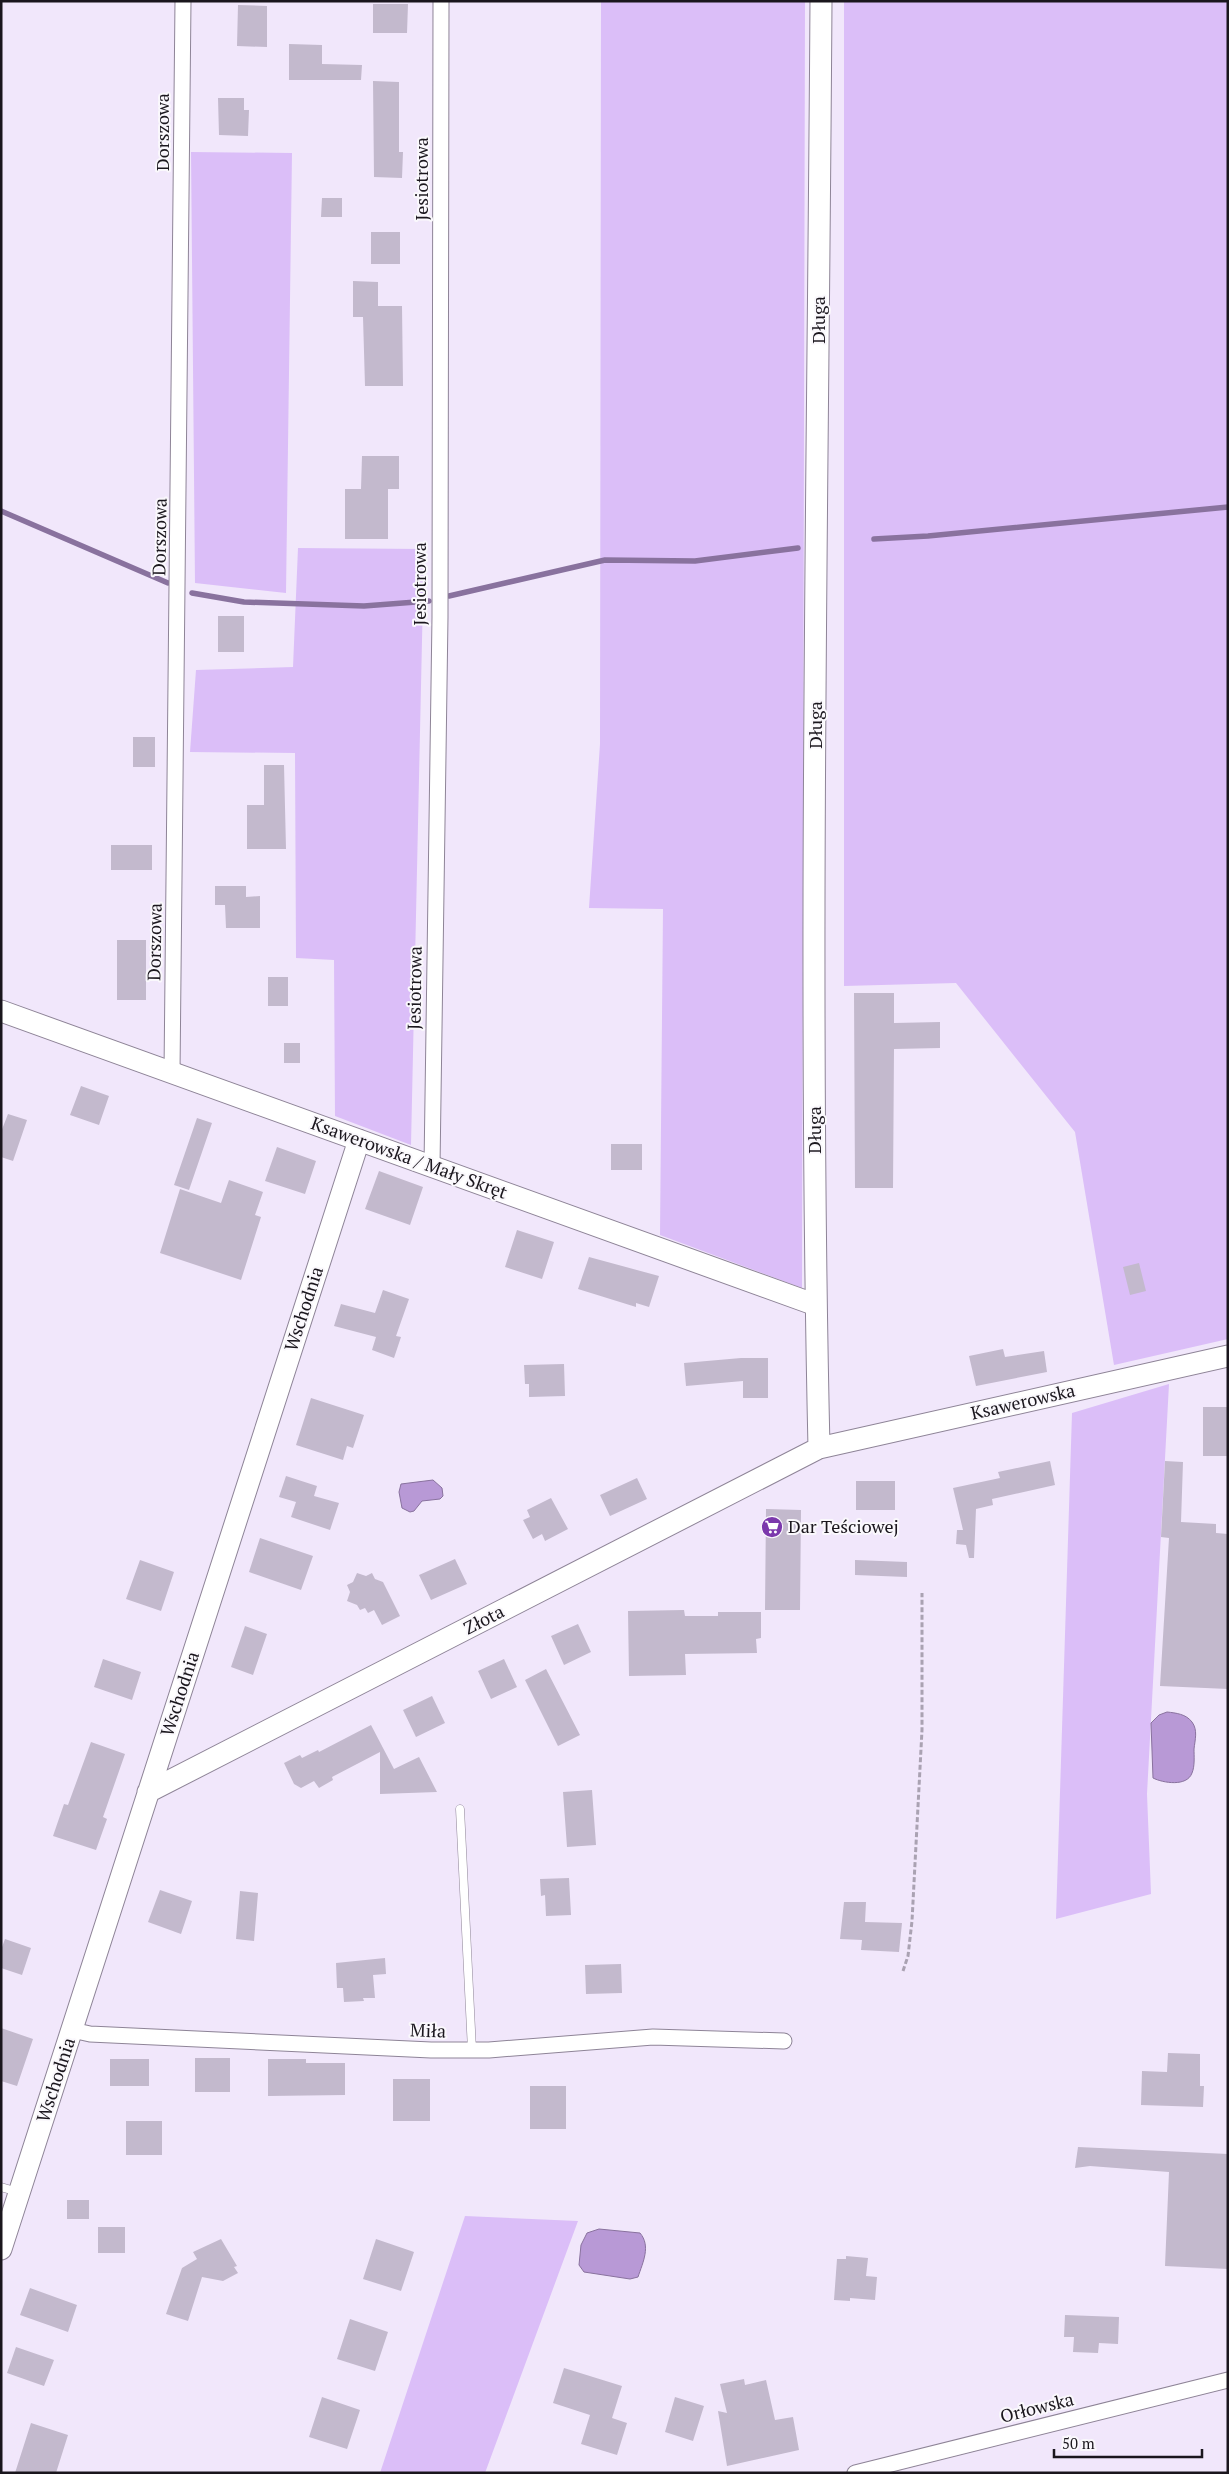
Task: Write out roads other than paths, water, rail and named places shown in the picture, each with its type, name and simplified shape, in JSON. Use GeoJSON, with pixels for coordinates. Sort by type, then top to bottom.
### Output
{"type":"FeatureCollection","features":[{"type":"Feature","properties":{"kind":"street","name":"Dorszowa"},"geometry":{"type":"LineString","coordinates":[[172,1073],[183,1]]}},
{"type":"Feature","properties":{"kind":"street","name":"Jesiotrowa"},"geometry":{"type":"LineString","coordinates":[[432,1166],[440,618],[441,1]]}},
{"type":"Feature","properties":{"kind":"street","name":"Długa"},"geometry":{"type":"LineString","coordinates":[[819,1448],[816,1305],[815,886],[821,1]]}},
{"type":"Feature","properties":{"kind":"street","name":"Ksawerowska / Mały Skręt"},"geometry":{"type":"LineString","coordinates":[[1,1011],[816,1305]]}},
{"type":"Feature","properties":{"kind":"street","name":"Wschodnia"},"geometry":{"type":"LineString","coordinates":[[1,2249],[10,2190],[72,2030],[359,1140]]}},
{"type":"Feature","properties":{"kind":"street","name":"Ksawerowska"},"geometry":{"type":"LineString","coordinates":[[819,1448],[1228,1356]]}},
{"type":"Feature","properties":{"kind":"street","name":"Złota"},"geometry":{"type":"LineString","coordinates":[[148,1792],[819,1448]]}},
{"type":"Feature","properties":{"kind":"street","name":"Miła"},"geometry":{"type":"LineString","coordinates":[[72,2030],[109,2035],[472,2050],[654,2037],[784,2041]]}},
{"type":"Feature","properties":{"kind":"street","name":"Orłowska"},"geometry":{"type":"LineString","coordinates":[[855,2473],[1228,2380]]}},
{"type":"Feature","properties":{"kind":"lane"},"geometry":{"type":"LineString","coordinates":[[460,1809],[472,2050]]}},
{"type":"Feature","properties":{"kind":"waterway"},"geometry":{"type":"LineString","coordinates":[[874,539],[928,536],[1228,507]]}},
{"type":"Feature","properties":{"kind":"waterway"},"geometry":{"type":"LineString","coordinates":[[1,511],[168,583]]}},
{"type":"Feature","properties":{"kind":"waterway"},"geometry":{"type":"LineString","coordinates":[[449,596],[605,560],[695,561],[798,548]]}},
{"type":"Feature","properties":{"kind":"waterway"},"geometry":{"type":"LineString","coordinates":[[192,593],[244,602],[364,606],[429,601]]}},
{"type":"Feature","properties":{"kind":"place","name":"Dar Teściowej"},"geometry":{"type":"Point","coordinates":[772,1527]}}]}
